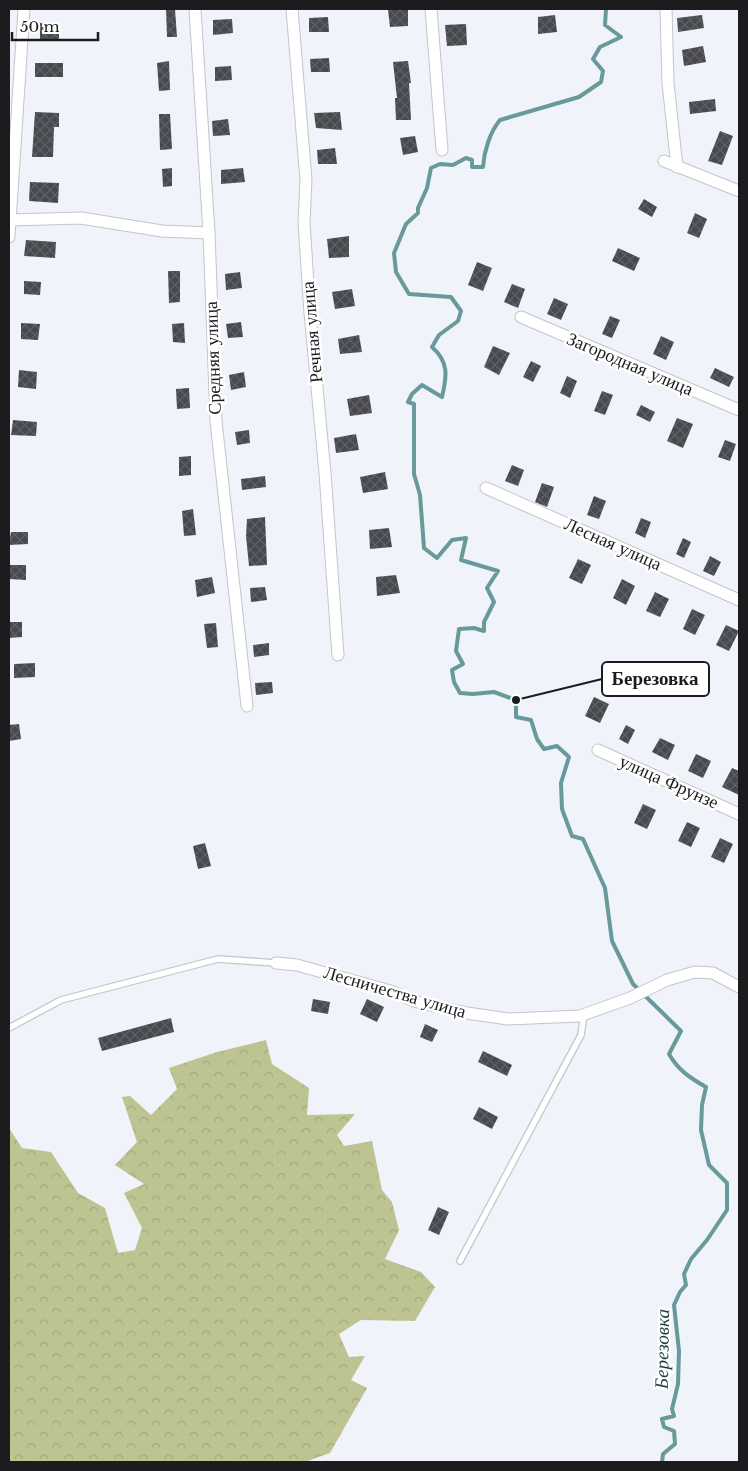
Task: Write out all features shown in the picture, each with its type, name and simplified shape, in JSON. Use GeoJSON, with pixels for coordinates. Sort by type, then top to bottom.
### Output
{"type":"FeatureCollection","features":[{"type":"Feature","properties":{"kind":"street"},"geometry":{"type":"LineString","coordinates":[[9,237],[24,9]]}},
{"type":"Feature","properties":{"kind":"street","name":"Средняя улица"},"geometry":{"type":"LineString","coordinates":[[195,9],[208,233],[216,421],[247,706]]}},
{"type":"Feature","properties":{"kind":"street","name":"Речная улица"},"geometry":{"type":"LineString","coordinates":[[292,9],[306,180],[304,223],[310,313],[324,464],[338,655]]}},
{"type":"Feature","properties":{"kind":"street"},"geometry":{"type":"LineString","coordinates":[[431,9],[442,150]]}},
{"type":"Feature","properties":{"kind":"street"},"geometry":{"type":"LineString","coordinates":[[666,9],[668,83],[677,166]]}},
{"type":"Feature","properties":{"kind":"street"},"geometry":{"type":"LineString","coordinates":[[664,161],[739,192]]}},
{"type":"Feature","properties":{"kind":"street"},"geometry":{"type":"LineString","coordinates":[[10,220],[81,218],[162,231],[208,233]]}},
{"type":"Feature","properties":{"kind":"street","name":"Загородная улица"},"geometry":{"type":"LineString","coordinates":[[521,317],[739,410]]}},
{"type":"Feature","properties":{"kind":"street","name":"Лесная улица"},"geometry":{"type":"LineString","coordinates":[[486,488],[739,600]]}},
{"type":"Feature","properties":{"kind":"street","name":"улица Фрунзе"},"geometry":{"type":"LineString","coordinates":[[598,750],[739,814]]}},
{"type":"Feature","properties":{"kind":"street","name":"Лесничества улица"},"geometry":{"type":"LineString","coordinates":[[276,963],[297,965],[394,992],[413,1001],[508,1020],[584,1015],[630,998],[667,980],[695,972],[713,973],[739,987]]}},
{"type":"Feature","properties":{"kind":"lane"},"geometry":{"type":"LineString","coordinates":[[9,1028],[61,1000],[218,959],[276,963]]}},
{"type":"Feature","properties":{"kind":"lane"},"geometry":{"type":"LineString","coordinates":[[460,1261],[581,1035],[584,1015]]}},
{"type":"Feature","properties":{"kind":"green space"},"geometry":{"type":"Polygon","coordinates":[[[266,1040],[272,1064],[309,1088],[307,1115],[355,1114],[337,1135],[344,1146],[372,1141],[382,1190],[392,1202],[399,1230],[385,1259],[421,1272],[435,1287],[415,1321],[361,1320],[339,1334],[349,1357],[365,1356],[351,1380],[367,1388],[330,1453],[305,1462],[9,1462],[9,1128],[22,1148],[51,1152],[78,1193],[105,1208],[118,1253],[135,1250],[142,1228],[124,1193],[144,1184],[115,1165],[137,1142],[122,1097],[130,1096],[151,1115],[177,1089],[169,1068],[217,1052],[266,1040]]]}},
{"type":"Feature","properties":{"kind":"building"},"geometry":{"type":"Polygon","coordinates":[[[166,9],[175,9],[177,37],[167,37],[166,9]]]}},
{"type":"Feature","properties":{"kind":"building"},"geometry":{"type":"Polygon","coordinates":[[[408,9],[408,26],[390,27],[388,10],[408,9]]]}},
{"type":"Feature","properties":{"kind":"building"},"geometry":{"type":"Polygon","coordinates":[[[555,15],[557,32],[538,34],[538,17],[555,15]]]}},
{"type":"Feature","properties":{"kind":"building"},"geometry":{"type":"Polygon","coordinates":[[[702,15],[704,28],[678,32],[677,18],[702,15]]]}},
{"type":"Feature","properties":{"kind":"building"},"geometry":{"type":"Polygon","coordinates":[[[328,17],[329,32],[309,32],[309,18],[328,17]]]}},
{"type":"Feature","properties":{"kind":"building"},"geometry":{"type":"Polygon","coordinates":[[[232,19],[233,33],[213,35],[213,20],[232,19]]]}},
{"type":"Feature","properties":{"kind":"building"},"geometry":{"type":"Polygon","coordinates":[[[40,23],[59,24],[59,39],[40,39],[40,23]]]}},
{"type":"Feature","properties":{"kind":"building"},"geometry":{"type":"Polygon","coordinates":[[[466,24],[467,45],[447,46],[445,25],[466,24]]]}},
{"type":"Feature","properties":{"kind":"building"},"geometry":{"type":"Polygon","coordinates":[[[703,46],[706,62],[684,66],[682,50],[703,46]]]}},
{"type":"Feature","properties":{"kind":"building"},"geometry":{"type":"Polygon","coordinates":[[[329,58],[330,72],[311,72],[310,59],[329,58]]]}},
{"type":"Feature","properties":{"kind":"building"},"geometry":{"type":"Polygon","coordinates":[[[169,61],[170,90],[159,91],[157,63],[169,61]]]}},
{"type":"Feature","properties":{"kind":"building"},"geometry":{"type":"Polygon","coordinates":[[[408,61],[411,83],[409,83],[411,120],[396,120],[395,98],[397,98],[393,62],[408,61]]]}},
{"type":"Feature","properties":{"kind":"building"},"geometry":{"type":"Polygon","coordinates":[[[35,63],[63,63],[63,77],[35,77],[35,63]]]}},
{"type":"Feature","properties":{"kind":"building"},"geometry":{"type":"Polygon","coordinates":[[[231,66],[232,80],[215,81],[215,67],[231,66]]]}},
{"type":"Feature","properties":{"kind":"building"},"geometry":{"type":"Polygon","coordinates":[[[715,99],[716,111],[690,114],[689,102],[715,99]]]}},
{"type":"Feature","properties":{"kind":"building"},"geometry":{"type":"Polygon","coordinates":[[[35,112],[59,113],[59,127],[54,127],[53,157],[32,157],[35,112]]]}},
{"type":"Feature","properties":{"kind":"building"},"geometry":{"type":"Polygon","coordinates":[[[340,112],[342,130],[316,128],[314,113],[340,112]]]}},
{"type":"Feature","properties":{"kind":"building"},"geometry":{"type":"Polygon","coordinates":[[[159,114],[170,114],[172,149],[160,150],[159,114]]]}},
{"type":"Feature","properties":{"kind":"building"},"geometry":{"type":"Polygon","coordinates":[[[228,119],[230,135],[213,136],[212,121],[228,119]]]}},
{"type":"Feature","properties":{"kind":"building"},"geometry":{"type":"Polygon","coordinates":[[[720,131],[733,136],[722,165],[708,161],[720,131]]]}},
{"type":"Feature","properties":{"kind":"building"},"geometry":{"type":"Polygon","coordinates":[[[415,136],[418,152],[403,155],[400,138],[415,136]]]}},
{"type":"Feature","properties":{"kind":"building"},"geometry":{"type":"Polygon","coordinates":[[[335,148],[337,164],[318,164],[317,150],[335,148]]]}},
{"type":"Feature","properties":{"kind":"building"},"geometry":{"type":"Polygon","coordinates":[[[172,168],[172,186],[163,187],[162,169],[172,168]]]}},
{"type":"Feature","properties":{"kind":"building"},"geometry":{"type":"Polygon","coordinates":[[[243,168],[245,182],[221,184],[221,170],[243,168]]]}},
{"type":"Feature","properties":{"kind":"building"},"geometry":{"type":"Polygon","coordinates":[[[30,182],[59,183],[58,203],[29,201],[30,182]]]}},
{"type":"Feature","properties":{"kind":"building"},"geometry":{"type":"Polygon","coordinates":[[[644,199],[657,207],[652,217],[638,209],[644,199]]]}},
{"type":"Feature","properties":{"kind":"building"},"geometry":{"type":"Polygon","coordinates":[[[695,213],[707,219],[699,238],[687,233],[695,213]]]}},
{"type":"Feature","properties":{"kind":"building"},"geometry":{"type":"Polygon","coordinates":[[[349,236],[349,257],[329,258],[327,239],[349,236]]]}},
{"type":"Feature","properties":{"kind":"building"},"geometry":{"type":"Polygon","coordinates":[[[26,240],[56,242],[55,258],[24,256],[26,240]]]}},
{"type":"Feature","properties":{"kind":"building"},"geometry":{"type":"Polygon","coordinates":[[[618,248],[640,258],[634,271],[612,261],[618,248]]]}},
{"type":"Feature","properties":{"kind":"building"},"geometry":{"type":"Polygon","coordinates":[[[477,262],[492,268],[483,291],[468,285],[477,262]]]}},
{"type":"Feature","properties":{"kind":"building"},"geometry":{"type":"Polygon","coordinates":[[[168,271],[180,271],[180,302],[169,303],[168,271]]]}},
{"type":"Feature","properties":{"kind":"building"},"geometry":{"type":"Polygon","coordinates":[[[240,272],[242,288],[226,290],[225,274],[240,272]]]}},
{"type":"Feature","properties":{"kind":"building"},"geometry":{"type":"Polygon","coordinates":[[[24,281],[41,282],[40,295],[24,294],[24,281]]]}},
{"type":"Feature","properties":{"kind":"building"},"geometry":{"type":"Polygon","coordinates":[[[512,284],[525,289],[518,308],[504,302],[512,284]]]}},
{"type":"Feature","properties":{"kind":"building"},"geometry":{"type":"Polygon","coordinates":[[[352,289],[355,306],[335,309],[332,292],[352,289]]]}},
{"type":"Feature","properties":{"kind":"building"},"geometry":{"type":"Polygon","coordinates":[[[554,298],[568,304],[561,320],[547,314],[554,298]]]}},
{"type":"Feature","properties":{"kind":"building"},"geometry":{"type":"Polygon","coordinates":[[[610,316],[620,320],[612,338],[602,334],[610,316]]]}},
{"type":"Feature","properties":{"kind":"building"},"geometry":{"type":"Polygon","coordinates":[[[241,322],[243,337],[228,338],[226,324],[241,322]]]}},
{"type":"Feature","properties":{"kind":"building"},"geometry":{"type":"Polygon","coordinates":[[[21,323],[40,324],[38,340],[21,339],[21,323]]]}},
{"type":"Feature","properties":{"kind":"building"},"geometry":{"type":"Polygon","coordinates":[[[184,323],[185,343],[173,342],[172,324],[184,323]]]}},
{"type":"Feature","properties":{"kind":"building"},"geometry":{"type":"Polygon","coordinates":[[[359,335],[362,352],[340,354],[338,339],[359,335]]]}},
{"type":"Feature","properties":{"kind":"building"},"geometry":{"type":"Polygon","coordinates":[[[661,336],[674,342],[666,360],[653,354],[661,336]]]}},
{"type":"Feature","properties":{"kind":"building"},"geometry":{"type":"Polygon","coordinates":[[[493,346],[510,353],[499,375],[484,367],[493,346]]]}},
{"type":"Feature","properties":{"kind":"building"},"geometry":{"type":"Polygon","coordinates":[[[531,361],[541,366],[533,382],[523,377],[531,361]]]}},
{"type":"Feature","properties":{"kind":"building"},"geometry":{"type":"Polygon","coordinates":[[[715,368],[734,377],[729,387],[710,378],[715,368]]]}},
{"type":"Feature","properties":{"kind":"building"},"geometry":{"type":"Polygon","coordinates":[[[19,370],[37,372],[36,389],[18,387],[19,370]]]}},
{"type":"Feature","properties":{"kind":"building"},"geometry":{"type":"Polygon","coordinates":[[[244,372],[246,387],[231,390],[229,375],[244,372]]]}},
{"type":"Feature","properties":{"kind":"building"},"geometry":{"type":"Polygon","coordinates":[[[567,376],[577,381],[570,398],[560,393],[567,376]]]}},
{"type":"Feature","properties":{"kind":"building"},"geometry":{"type":"Polygon","coordinates":[[[189,388],[190,408],[177,409],[176,389],[189,388]]]}},
{"type":"Feature","properties":{"kind":"building"},"geometry":{"type":"Polygon","coordinates":[[[602,391],[613,395],[605,415],[594,411],[602,391]]]}},
{"type":"Feature","properties":{"kind":"building"},"geometry":{"type":"Polygon","coordinates":[[[369,395],[372,413],[350,416],[347,399],[369,395]]]}},
{"type":"Feature","properties":{"kind":"building"},"geometry":{"type":"Polygon","coordinates":[[[641,405],[655,412],[650,422],[636,415],[641,405]]]}},
{"type":"Feature","properties":{"kind":"building"},"geometry":{"type":"Polygon","coordinates":[[[677,418],[693,424],[683,448],[667,441],[677,418]]]}},
{"type":"Feature","properties":{"kind":"building"},"geometry":{"type":"Polygon","coordinates":[[[13,420],[37,422],[36,436],[11,435],[13,420]]]}},
{"type":"Feature","properties":{"kind":"building"},"geometry":{"type":"Polygon","coordinates":[[[249,430],[250,443],[237,445],[235,432],[249,430]]]}},
{"type":"Feature","properties":{"kind":"building"},"geometry":{"type":"Polygon","coordinates":[[[356,434],[359,450],[336,453],[334,438],[356,434]]]}},
{"type":"Feature","properties":{"kind":"building"},"geometry":{"type":"Polygon","coordinates":[[[725,440],[736,444],[730,461],[718,457],[725,440]]]}},
{"type":"Feature","properties":{"kind":"building"},"geometry":{"type":"Polygon","coordinates":[[[191,456],[191,475],[179,476],[179,457],[191,456]]]}},
{"type":"Feature","properties":{"kind":"building"},"geometry":{"type":"Polygon","coordinates":[[[512,465],[524,470],[518,486],[505,481],[512,465]]]}},
{"type":"Feature","properties":{"kind":"building"},"geometry":{"type":"Polygon","coordinates":[[[385,472],[388,489],[363,493],[360,477],[385,472]]]}},
{"type":"Feature","properties":{"kind":"building"},"geometry":{"type":"Polygon","coordinates":[[[265,476],[266,487],[242,490],[241,479],[265,476]]]}},
{"type":"Feature","properties":{"kind":"building"},"geometry":{"type":"Polygon","coordinates":[[[542,483],[554,487],[547,507],[535,502],[542,483]]]}},
{"type":"Feature","properties":{"kind":"building"},"geometry":{"type":"Polygon","coordinates":[[[594,496],[606,501],[599,519],[587,515],[594,496]]]}},
{"type":"Feature","properties":{"kind":"building"},"geometry":{"type":"Polygon","coordinates":[[[193,509],[196,535],[184,536],[182,511],[193,509]]]}},
{"type":"Feature","properties":{"kind":"building"},"geometry":{"type":"Polygon","coordinates":[[[265,517],[267,565],[249,566],[246,536],[247,519],[265,517]]]}},
{"type":"Feature","properties":{"kind":"building"},"geometry":{"type":"Polygon","coordinates":[[[641,518],[651,522],[645,538],[635,533],[641,518]]]}},
{"type":"Feature","properties":{"kind":"building"},"geometry":{"type":"Polygon","coordinates":[[[389,528],[392,547],[370,549],[369,530],[389,528]]]}},
{"type":"Feature","properties":{"kind":"building"},"geometry":{"type":"Polygon","coordinates":[[[11,532],[28,532],[28,544],[9,545],[11,532]]]}},
{"type":"Feature","properties":{"kind":"building"},"geometry":{"type":"Polygon","coordinates":[[[683,538],[691,542],[684,558],[676,554],[683,538]]]}},
{"type":"Feature","properties":{"kind":"building"},"geometry":{"type":"Polygon","coordinates":[[[710,556],[721,562],[714,576],[703,571],[710,556]]]}},
{"type":"Feature","properties":{"kind":"building"},"geometry":{"type":"Polygon","coordinates":[[[578,559],[591,565],[582,584],[569,578],[578,559]]]}},
{"type":"Feature","properties":{"kind":"building"},"geometry":{"type":"Polygon","coordinates":[[[10,565],[26,565],[26,580],[9,579],[10,565]]]}},
{"type":"Feature","properties":{"kind":"building"},"geometry":{"type":"Polygon","coordinates":[[[396,575],[400,593],[377,596],[376,577],[396,575]]]}},
{"type":"Feature","properties":{"kind":"building"},"geometry":{"type":"Polygon","coordinates":[[[212,577],[215,593],[197,597],[195,580],[212,577]]]}},
{"type":"Feature","properties":{"kind":"building"},"geometry":{"type":"Polygon","coordinates":[[[622,579],[635,586],[626,605],[613,598],[622,579]]]}},
{"type":"Feature","properties":{"kind":"building"},"geometry":{"type":"Polygon","coordinates":[[[265,587],[267,600],[251,602],[250,588],[265,587]]]}},
{"type":"Feature","properties":{"kind":"building"},"geometry":{"type":"Polygon","coordinates":[[[655,592],[669,599],[660,617],[646,611],[655,592]]]}},
{"type":"Feature","properties":{"kind":"building"},"geometry":{"type":"Polygon","coordinates":[[[692,609],[705,615],[695,635],[683,629],[692,609]]]}},
{"type":"Feature","properties":{"kind":"building"},"geometry":{"type":"Polygon","coordinates":[[[9,622],[22,622],[22,637],[9,638],[9,622]]]}},
{"type":"Feature","properties":{"kind":"building"},"geometry":{"type":"Polygon","coordinates":[[[216,623],[218,647],[207,648],[204,624],[216,623]]]}},
{"type":"Feature","properties":{"kind":"building"},"geometry":{"type":"Polygon","coordinates":[[[726,625],[739,631],[729,651],[716,645],[726,625]]]}},
{"type":"Feature","properties":{"kind":"building"},"geometry":{"type":"Polygon","coordinates":[[[269,643],[269,655],[254,657],[253,645],[269,643]]]}},
{"type":"Feature","properties":{"kind":"building"},"geometry":{"type":"Polygon","coordinates":[[[35,663],[35,677],[14,678],[14,664],[35,663]]]}},
{"type":"Feature","properties":{"kind":"building"},"geometry":{"type":"Polygon","coordinates":[[[272,682],[273,693],[256,695],[255,683],[272,682]]]}},
{"type":"Feature","properties":{"kind":"building"},"geometry":{"type":"Polygon","coordinates":[[[594,697],[609,704],[600,723],[585,716],[594,697]]]}},
{"type":"Feature","properties":{"kind":"building"},"geometry":{"type":"Polygon","coordinates":[[[19,724],[21,739],[9,741],[9,725],[19,724]]]}},
{"type":"Feature","properties":{"kind":"building"},"geometry":{"type":"Polygon","coordinates":[[[626,725],[635,730],[628,744],[619,739],[626,725]]]}},
{"type":"Feature","properties":{"kind":"building"},"geometry":{"type":"Polygon","coordinates":[[[660,738],[675,745],[668,760],[652,752],[660,738]]]}},
{"type":"Feature","properties":{"kind":"building"},"geometry":{"type":"Polygon","coordinates":[[[696,754],[711,761],[703,778],[688,771],[696,754]]]}},
{"type":"Feature","properties":{"kind":"building"},"geometry":{"type":"Polygon","coordinates":[[[732,768],[739,771],[739,795],[722,787],[732,768]]]}},
{"type":"Feature","properties":{"kind":"building"},"geometry":{"type":"Polygon","coordinates":[[[643,804],[656,810],[647,829],[634,823],[643,804]]]}},
{"type":"Feature","properties":{"kind":"building"},"geometry":{"type":"Polygon","coordinates":[[[687,822],[700,828],[691,847],[678,841],[687,822]]]}},
{"type":"Feature","properties":{"kind":"building"},"geometry":{"type":"Polygon","coordinates":[[[720,838],[733,844],[724,863],[711,857],[720,838]]]}},
{"type":"Feature","properties":{"kind":"building"},"geometry":{"type":"Polygon","coordinates":[[[205,843],[211,866],[198,869],[193,846],[205,843]]]}},
{"type":"Feature","properties":{"kind":"building"},"geometry":{"type":"Polygon","coordinates":[[[313,999],[330,1002],[328,1014],[311,1011],[313,999]]]}},
{"type":"Feature","properties":{"kind":"building"},"geometry":{"type":"Polygon","coordinates":[[[367,999],[384,1007],[377,1022],[360,1014],[367,999]]]}},
{"type":"Feature","properties":{"kind":"building"},"geometry":{"type":"Polygon","coordinates":[[[171,1018],[174,1032],[102,1051],[98,1038],[171,1018]]]}},
{"type":"Feature","properties":{"kind":"building"},"geometry":{"type":"Polygon","coordinates":[[[425,1024],[438,1030],[432,1042],[420,1037],[425,1024]]]}},
{"type":"Feature","properties":{"kind":"building"},"geometry":{"type":"Polygon","coordinates":[[[483,1051],[512,1065],[507,1076],[478,1062],[483,1051]]]}},
{"type":"Feature","properties":{"kind":"building"},"geometry":{"type":"Polygon","coordinates":[[[479,1107],[498,1117],[492,1129],[473,1119],[479,1107]]]}},
{"type":"Feature","properties":{"kind":"building"},"geometry":{"type":"Polygon","coordinates":[[[438,1207],[449,1212],[439,1235],[428,1230],[438,1207]]]}},
{"type":"Feature","properties":{"kind":"waterway","name":"Березовка"},"geometry":{"type":"LineString","coordinates":[[606,9],[605,25],[621,37],[600,47],[593,59],[603,71],[601,82],[579,97],[500,120],[488,142],[483,167],[472,167],[472,160],[466,158],[453,165],[440,164],[431,168],[427,188],[418,208],[418,213],[406,224],[394,253],[396,272],[409,294],[451,297],[461,311],[458,321],[439,335],[432,347],[444,364],[446,376],[442,397],[422,385],[412,394],[408,402],[414,404],[414,474],[420,495],[424,548],[437,558],[452,540],[466,538],[461,560],[498,571],[487,588],[494,602],[484,622],[484,631],[474,628],[459,629],[456,651],[463,664],[452,670],[454,682],[460,693],[494,692],[516,700],[516,717],[531,720],[537,739],[544,749],[557,746],[569,757],[561,783],[562,809],[572,836],[583,839],[605,888],[612,941],[633,984],[681,1031],[669,1054],[676,1065],[706,1087],[702,1105],[701,1130],[709,1165],[727,1183],[727,1210],[707,1240],[691,1259],[684,1274],[686,1285],[680,1292],[674,1305],[679,1351],[678,1384],[672,1409],[674,1416],[662,1419],[664,1427],[674,1431],[675,1444],[663,1454],[662,1462]]}},
{"type":"Feature","properties":{"kind":"place","name":"Березовка"},"geometry":{"type":"Point","coordinates":[516,700]}}]}
